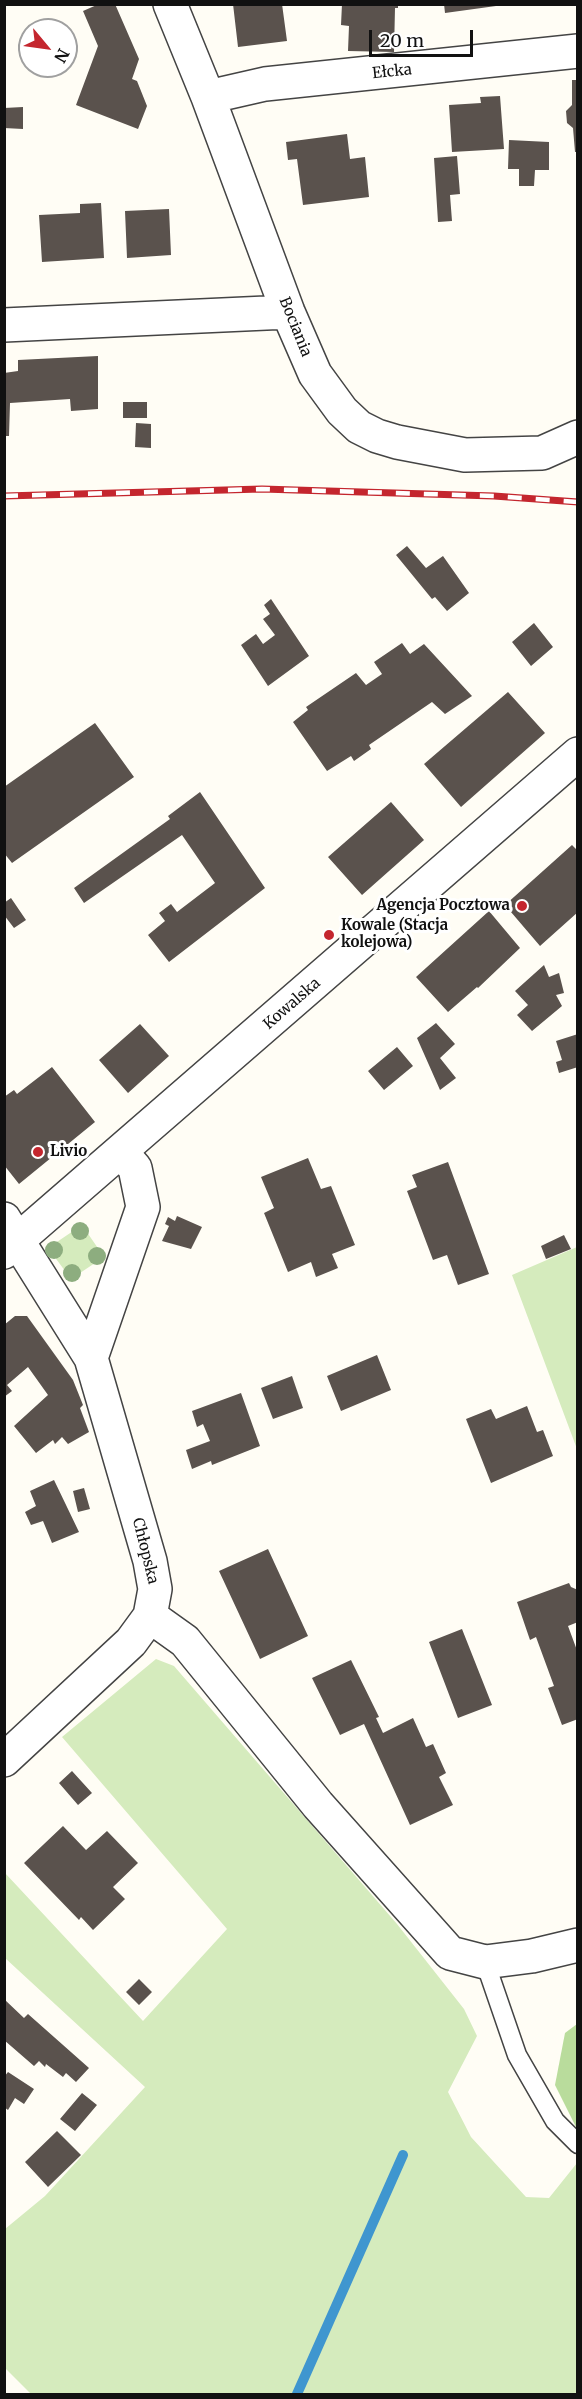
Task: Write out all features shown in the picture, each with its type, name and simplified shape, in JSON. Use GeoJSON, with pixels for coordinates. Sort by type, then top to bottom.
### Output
{"type":"FeatureCollection","features":[{"type":"Feature","properties":{"kind":"street","name":"Bociania"},"geometry":{"type":"LineString","coordinates":[[170,4],[208,98],[288,312],[315,375],[326,393],[359,426],[377,436],[465,455],[542,453],[578,437]]}},
{"type":"Feature","properties":{"kind":"street","name":"Ełcka"},"geometry":{"type":"LineString","coordinates":[[208,98],[265,84],[578,51]]}},
{"type":"Feature","properties":{"kind":"street"},"geometry":{"type":"LineString","coordinates":[[4,325],[288,312]]}},
{"type":"Feature","properties":{"kind":"street","name":"Kowalska"},"geometry":{"type":"LineString","coordinates":[[9,1237],[121,1152],[576,760]]}},
{"type":"Feature","properties":{"kind":"street"},"geometry":{"type":"LineString","coordinates":[[91,1358],[143,1207],[135,1168],[121,1152]]}},
{"type":"Feature","properties":{"kind":"street","name":"Chłopska"},"geometry":{"type":"LineString","coordinates":[[4,1760],[131,1642],[150,1616],[155,1589],[150,1561],[91,1358],[9,1237]]}},
{"type":"Feature","properties":{"kind":"street"},"geometry":{"type":"LineString","coordinates":[[150,1616],[185,1641],[318,1805],[450,1953],[485,1962],[532,1956],[578,1945]]}},
{"type":"Feature","properties":{"kind":"lane"},"geometry":{"type":"LineString","coordinates":[[485,1962],[517,2055],[555,2121],[578,2144]]}},
{"type":"Feature","properties":{"kind":"green space"},"geometry":{"type":"Polygon","coordinates":[[[82,1225],[104,1257],[71,1279],[48,1248],[82,1225]]]}},
{"type":"Feature","properties":{"kind":"green space"},"geometry":{"type":"Polygon","coordinates":[[[577,1247],[577,1449],[512,1275],[577,1247]]]}},
{"type":"Feature","properties":{"kind":"green space"},"geometry":{"type":"Polygon","coordinates":[[[156,1659],[174,1666],[397,1924],[464,2009],[477,2036],[448,2092],[471,2137],[526,2197],[549,2198],[577,2163],[577,2394],[31,2394],[5,2368],[5,2229],[45,2196],[145,2087],[5,1958],[5,1873],[143,2021],[227,1929],[62,1737],[156,1659]]]}},
{"type":"Feature","properties":{"kind":"green space"},"geometry":{"type":"Polygon","coordinates":[[[577,2024],[577,2129],[555,2085],[565,2033],[577,2024]]]}},
{"type":"Feature","properties":{"kind":"building"},"geometry":{"type":"Polygon","coordinates":[[[99,4],[115,4],[139,59],[132,79],[137,81],[147,106],[138,129],[76,105],[98,46],[83,11],[99,4]]]}},
{"type":"Feature","properties":{"kind":"building"},"geometry":{"type":"Polygon","coordinates":[[[233,4],[282,4],[287,41],[238,47],[233,4]]]}},
{"type":"Feature","properties":{"kind":"building"},"geometry":{"type":"Polygon","coordinates":[[[342,4],[398,4],[398,8],[395,8],[394,52],[348,51],[349,26],[341,25],[342,4]]]}},
{"type":"Feature","properties":{"kind":"building"},"geometry":{"type":"Polygon","coordinates":[[[444,4],[496,4],[496,6],[445,13],[444,4]]]}},
{"type":"Feature","properties":{"kind":"building"},"geometry":{"type":"Polygon","coordinates":[[[572,80],[578,80],[578,152],[575,152],[573,128],[567,123],[566,111],[572,105],[572,80]]]}},
{"type":"Feature","properties":{"kind":"building"},"geometry":{"type":"Polygon","coordinates":[[[500,96],[504,149],[452,152],[449,105],[481,103],[480,97],[500,96]]]}},
{"type":"Feature","properties":{"kind":"building"},"geometry":{"type":"Polygon","coordinates":[[[23,107],[23,129],[4,128],[4,108],[23,107]]]}},
{"type":"Feature","properties":{"kind":"building"},"geometry":{"type":"Polygon","coordinates":[[[347,134],[350,159],[365,157],[369,197],[303,205],[297,159],[288,160],[286,142],[347,134]]]}},
{"type":"Feature","properties":{"kind":"building"},"geometry":{"type":"Polygon","coordinates":[[[509,140],[549,142],[549,170],[535,170],[534,186],[519,186],[519,169],[508,169],[509,140]]]}},
{"type":"Feature","properties":{"kind":"building"},"geometry":{"type":"Polygon","coordinates":[[[457,156],[460,194],[450,195],[452,221],[438,222],[434,158],[457,156]]]}},
{"type":"Feature","properties":{"kind":"building"},"geometry":{"type":"Polygon","coordinates":[[[101,203],[104,258],[42,262],[39,215],[80,213],[80,204],[101,203]]]}},
{"type":"Feature","properties":{"kind":"building"},"geometry":{"type":"Polygon","coordinates":[[[169,209],[171,255],[127,258],[125,211],[169,209]]]}},
{"type":"Feature","properties":{"kind":"building"},"geometry":{"type":"Polygon","coordinates":[[[98,356],[98,409],[71,411],[70,399],[10,403],[9,436],[4,436],[4,373],[18,371],[18,360],[98,356]]]}},
{"type":"Feature","properties":{"kind":"building"},"geometry":{"type":"Polygon","coordinates":[[[123,402],[147,402],[147,418],[123,418],[123,402]]]}},
{"type":"Feature","properties":{"kind":"building"},"geometry":{"type":"Polygon","coordinates":[[[136,423],[151,424],[151,448],[135,447],[136,423]]]}},
{"type":"Feature","properties":{"kind":"building"},"geometry":{"type":"Polygon","coordinates":[[[407,546],[426,568],[443,556],[469,593],[447,611],[435,597],[432,599],[396,555],[407,546]]]}},
{"type":"Feature","properties":{"kind":"building"},"geometry":{"type":"Polygon","coordinates":[[[271,599],[309,656],[268,686],[241,645],[256,634],[263,644],[275,635],[263,619],[270,614],[264,605],[271,599]]]}},
{"type":"Feature","properties":{"kind":"building"},"geometry":{"type":"Polygon","coordinates":[[[534,623],[553,647],[531,666],[512,642],[534,623]]]}},
{"type":"Feature","properties":{"kind":"building"},"geometry":{"type":"Polygon","coordinates":[[[402,643],[410,654],[424,644],[472,696],[445,714],[432,702],[369,745],[371,749],[354,761],[351,756],[327,771],[293,722],[308,710],[306,707],[356,673],[366,685],[382,674],[374,662],[402,643]]]}},
{"type":"Feature","properties":{"kind":"building"},"geometry":{"type":"Polygon","coordinates":[[[508,692],[545,733],[461,807],[424,764],[508,692]]]}},
{"type":"Feature","properties":{"kind":"building"},"geometry":{"type":"Polygon","coordinates":[[[95,723],[134,777],[12,863],[4,853],[4,787],[95,723]]]}},
{"type":"Feature","properties":{"kind":"building"},"geometry":{"type":"Polygon","coordinates":[[[200,792],[265,888],[169,962],[148,935],[165,921],[159,913],[171,904],[177,912],[215,883],[182,835],[84,903],[74,888],[170,819],[168,816],[200,792]]]}},
{"type":"Feature","properties":{"kind":"building"},"geometry":{"type":"Polygon","coordinates":[[[391,802],[424,840],[362,895],[328,857],[391,802]]]}},
{"type":"Feature","properties":{"kind":"building"},"geometry":{"type":"Polygon","coordinates":[[[572,845],[578,851],[578,912],[540,946],[505,905],[572,845]]]}},
{"type":"Feature","properties":{"kind":"building"},"geometry":{"type":"Polygon","coordinates":[[[11,898],[26,920],[14,928],[4,915],[4,903],[11,898]]]}},
{"type":"Feature","properties":{"kind":"building"},"geometry":{"type":"Polygon","coordinates":[[[489,911],[520,948],[478,988],[448,1012],[416,977],[489,911]]]}},
{"type":"Feature","properties":{"kind":"building"},"geometry":{"type":"Polygon","coordinates":[[[544,965],[549,977],[559,973],[564,993],[556,995],[562,1006],[532,1031],[517,1015],[528,1005],[515,991],[544,965]]]}},
{"type":"Feature","properties":{"kind":"building"},"geometry":{"type":"Polygon","coordinates":[[[436,1023],[455,1044],[440,1058],[456,1078],[440,1090],[417,1038],[436,1023]]]}},
{"type":"Feature","properties":{"kind":"building"},"geometry":{"type":"Polygon","coordinates":[[[140,1024],[169,1056],[128,1093],[99,1060],[140,1024]]]}},
{"type":"Feature","properties":{"kind":"building"},"geometry":{"type":"Polygon","coordinates":[[[578,1034],[578,1067],[559,1073],[556,1062],[562,1060],[556,1041],[578,1034]]]}},
{"type":"Feature","properties":{"kind":"building"},"geometry":{"type":"Polygon","coordinates":[[[397,1047],[413,1066],[384,1090],[368,1071],[397,1047]]]}},
{"type":"Feature","properties":{"kind":"building"},"geometry":{"type":"Polygon","coordinates":[[[52,1067],[95,1122],[19,1184],[4,1165],[4,1097],[14,1090],[17,1094],[52,1067]]]}},
{"type":"Feature","properties":{"kind":"building"},"geometry":{"type":"Polygon","coordinates":[[[308,1158],[321,1189],[331,1186],[355,1245],[332,1254],[338,1268],[316,1277],[311,1262],[288,1272],[264,1213],[274,1208],[261,1177],[308,1158]]]}},
{"type":"Feature","properties":{"kind":"building"},"geometry":{"type":"Polygon","coordinates":[[[448,1162],[489,1274],[458,1285],[447,1255],[433,1260],[407,1191],[417,1187],[412,1175],[448,1162]]]}},
{"type":"Feature","properties":{"kind":"building"},"geometry":{"type":"Polygon","coordinates":[[[177,1216],[202,1227],[191,1249],[162,1241],[169,1226],[165,1224],[168,1217],[175,1221],[177,1216]]]}},
{"type":"Feature","properties":{"kind":"building"},"geometry":{"type":"Polygon","coordinates":[[[564,1235],[571,1249],[546,1259],[541,1246],[564,1235]]]}},
{"type":"Feature","properties":{"kind":"building"},"geometry":{"type":"Polygon","coordinates":[[[15,1316],[27,1316],[73,1380],[83,1405],[80,1408],[89,1432],[68,1444],[62,1437],[55,1444],[53,1440],[36,1453],[14,1426],[48,1395],[28,1367],[7,1385],[12,1391],[4,1397],[4,1325],[15,1316]]]}},
{"type":"Feature","properties":{"kind":"building"},"geometry":{"type":"Polygon","coordinates":[[[377,1355],[391,1390],[341,1411],[327,1376],[377,1355]]]}},
{"type":"Feature","properties":{"kind":"building"},"geometry":{"type":"Polygon","coordinates":[[[292,1376],[303,1408],[273,1419],[261,1388],[292,1376]]]}},
{"type":"Feature","properties":{"kind":"building"},"geometry":{"type":"Polygon","coordinates":[[[241,1393],[260,1446],[212,1465],[211,1461],[192,1469],[186,1450],[210,1441],[203,1424],[197,1427],[192,1411],[241,1393]]]}},
{"type":"Feature","properties":{"kind":"building"},"geometry":{"type":"Polygon","coordinates":[[[527,1406],[537,1432],[543,1430],[553,1456],[491,1483],[466,1419],[491,1409],[496,1419],[527,1406]]]}},
{"type":"Feature","properties":{"kind":"building"},"geometry":{"type":"Polygon","coordinates":[[[54,1480],[79,1532],[52,1543],[43,1521],[31,1525],[25,1512],[36,1506],[30,1491],[54,1480]]]}},
{"type":"Feature","properties":{"kind":"building"},"geometry":{"type":"Polygon","coordinates":[[[84,1488],[90,1509],[78,1512],[73,1491],[84,1488]]]}},
{"type":"Feature","properties":{"kind":"building"},"geometry":{"type":"Polygon","coordinates":[[[268,1549],[308,1636],[260,1659],[219,1571],[268,1549]]]}},
{"type":"Feature","properties":{"kind":"building"},"geometry":{"type":"Polygon","coordinates":[[[569,1583],[571,1587],[578,1590],[578,1622],[568,1626],[578,1653],[578,1719],[562,1725],[548,1688],[554,1686],[536,1637],[530,1640],[517,1602],[569,1583]]]}},
{"type":"Feature","properties":{"kind":"building"},"geometry":{"type":"Polygon","coordinates":[[[462,1629],[492,1705],[458,1718],[429,1642],[462,1629]]]}},
{"type":"Feature","properties":{"kind":"building"},"geometry":{"type":"Polygon","coordinates":[[[351,1660],[379,1717],[376,1718],[383,1733],[413,1718],[426,1747],[433,1744],[446,1773],[439,1777],[453,1805],[410,1825],[364,1724],[340,1735],[312,1678],[351,1660]]]}},
{"type":"Feature","properties":{"kind":"building"},"geometry":{"type":"Polygon","coordinates":[[[72,1771],[92,1793],[78,1805],[59,1783],[72,1771]]]}},
{"type":"Feature","properties":{"kind":"building"},"geometry":{"type":"Polygon","coordinates":[[[63,1826],[86,1850],[107,1831],[138,1863],[113,1887],[125,1899],[93,1930],[81,1917],[79,1920],[24,1863],[63,1826]]]}},
{"type":"Feature","properties":{"kind":"building"},"geometry":{"type":"Polygon","coordinates":[[[139,1979],[152,1992],[139,2005],[126,1992],[139,1979]]]}},
{"type":"Feature","properties":{"kind":"building"},"geometry":{"type":"Polygon","coordinates":[[[4,1999],[24,2018],[28,2014],[89,2068],[76,2082],[66,2073],[63,2077],[39,2061],[34,2066],[4,2040],[4,1999]]]}},
{"type":"Feature","properties":{"kind":"building"},"geometry":{"type":"Polygon","coordinates":[[[8,2072],[34,2089],[24,2104],[15,2098],[8,2110],[4,2107],[4,2077],[8,2072]]]}},
{"type":"Feature","properties":{"kind":"building"},"geometry":{"type":"Polygon","coordinates":[[[82,2093],[97,2105],[75,2131],[60,2119],[82,2093]]]}},
{"type":"Feature","properties":{"kind":"building"},"geometry":{"type":"Polygon","coordinates":[[[57,2131],[81,2155],[48,2187],[25,2162],[57,2131]]]}},
{"type":"Feature","properties":{"kind":"waterway"},"geometry":{"type":"LineString","coordinates":[[297,2394],[403,2155]]}},
{"type":"Feature","properties":{"kind":"railway"},"geometry":{"type":"LineString","coordinates":[[4,496],[262,489],[494,496],[578,502]]}},
{"type":"Feature","properties":{"kind":"place","name":"Agencja Pocztowa"},"geometry":{"type":"Point","coordinates":[522,906]}},
{"type":"Feature","properties":{"kind":"place","name":"Kowale (Stacja kolejowa)"},"geometry":{"type":"Point","coordinates":[329,935]}},
{"type":"Feature","properties":{"kind":"place","name":"Livio"},"geometry":{"type":"Point","coordinates":[38,1152]}}]}
